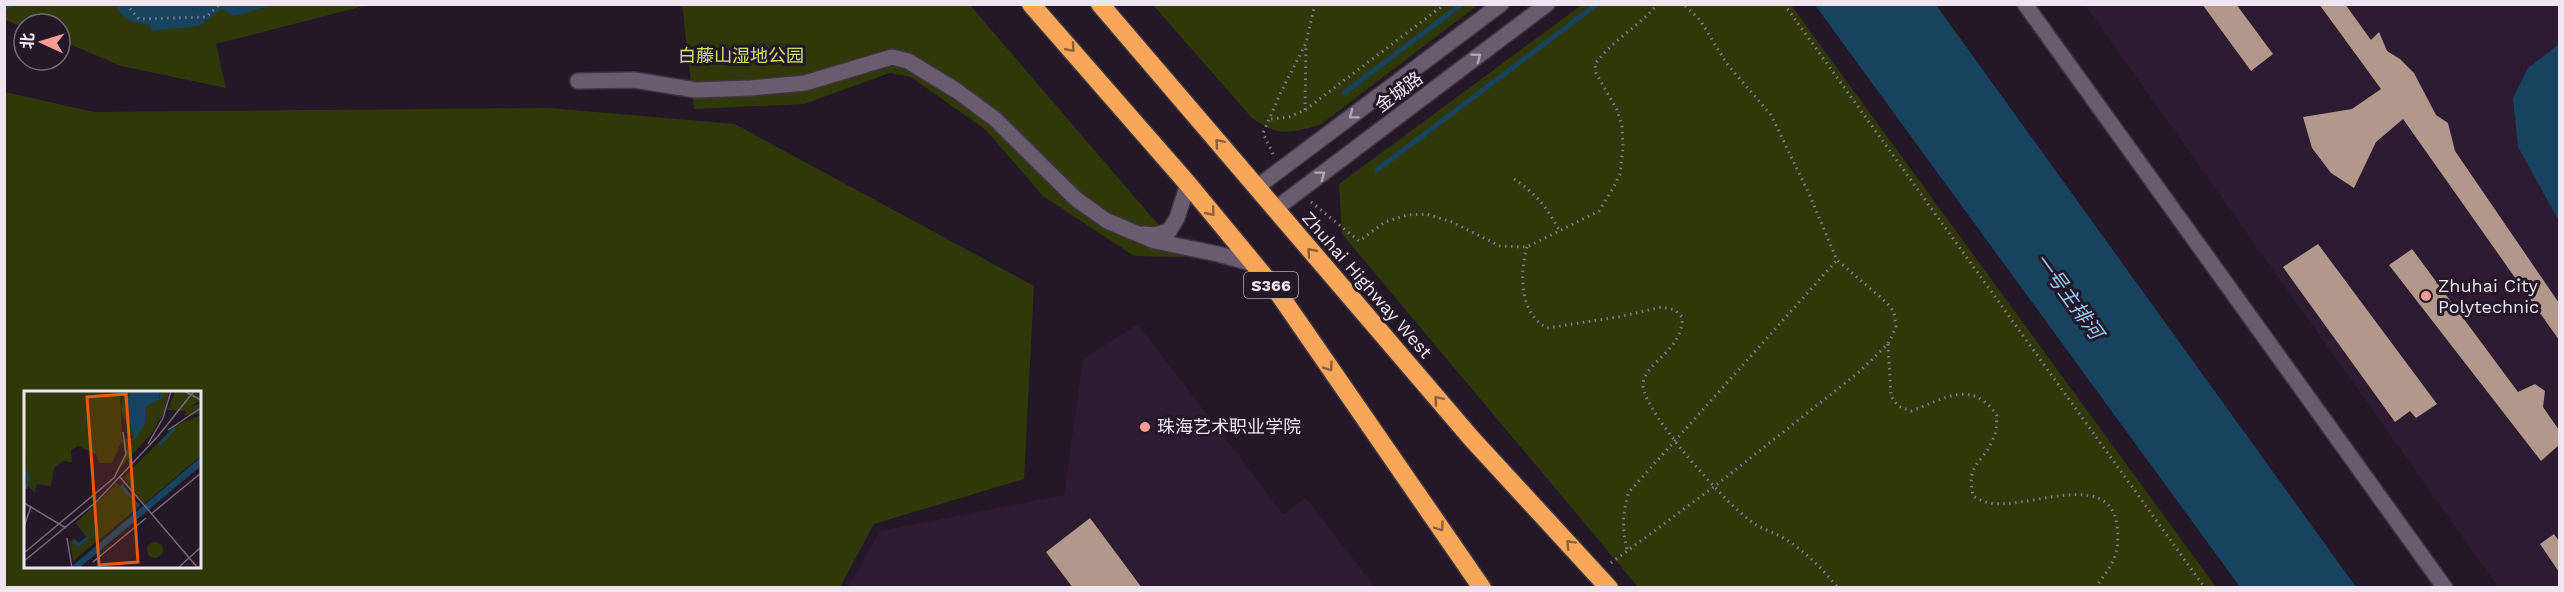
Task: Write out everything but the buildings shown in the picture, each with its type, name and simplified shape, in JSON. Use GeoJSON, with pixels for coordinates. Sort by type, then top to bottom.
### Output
{"type":"FeatureCollection","features":[{"type":"Feature","properties":{"kind":"highway","name":"S366"},"geometry":{"type":"LineString","coordinates":[[1031,4],[1188,184],[1285,304],[1482,588]]}},
{"type":"Feature","properties":{"kind":"highway","name":"Zhuhai Highway West"},"geometry":{"type":"LineString","coordinates":[[1100,4],[1472,439],[1604,581]]}},
{"type":"Feature","properties":{"kind":"street","name":"金城路"},"geometry":{"type":"LineString","coordinates":[[1257,187],[1501,4]]}},
{"type":"Feature","properties":{"kind":"street","name":"金城路"},"geometry":{"type":"LineString","coordinates":[[1274,210],[1547,4]]}},
{"type":"Feature","properties":{"kind":"street"},"geometry":{"type":"LineString","coordinates":[[2025,4],[2445,588]]}},
{"type":"Feature","properties":{"kind":"street"},"geometry":{"type":"LineString","coordinates":[[578,81],[634,80],[696,90],[751,88],[804,82],[892,57],[908,62],[957,91],[995,119],[1076,199],[1107,221],[1155,241],[1254,264]]}},
{"type":"Feature","properties":{"kind":"street"},"geometry":{"type":"LineString","coordinates":[[1138,234],[1155,235],[1169,231],[1176,219],[1188,184]]}},
{"type":"Feature","properties":{"kind":"path"},"geometry":{"type":"LineString","coordinates":[[126,4],[139,19],[206,17],[220,4]]}},
{"type":"Feature","properties":{"kind":"path"},"geometry":{"type":"LineString","coordinates":[[1280,169],[1263,133],[1306,44],[1315,4]]}},
{"type":"Feature","properties":{"kind":"path"},"geometry":{"type":"LineString","coordinates":[[1270,119],[1289,117],[1305,110],[1445,4]]}},
{"type":"Feature","properties":{"kind":"path"},"geometry":{"type":"LineString","coordinates":[[1298,191],[1359,241],[1385,222],[1407,215],[1426,214],[1452,222],[1500,246],[1527,248],[1599,211],[1620,174],[1622,126],[1617,110],[1596,73],[1595,64],[1614,42],[1642,22],[1658,4]]}},
{"type":"Feature","properties":{"kind":"path"},"geometry":{"type":"LineString","coordinates":[[1604,581],[1628,550],[1715,486],[1859,372],[1888,344],[1896,327],[1894,312],[1886,302],[1836,260],[1810,196],[1771,115],[1727,64],[1700,20],[1683,4]]}},
{"type":"Feature","properties":{"kind":"path"},"geometry":{"type":"LineString","coordinates":[[1784,4],[2205,588]]}},
{"type":"Feature","properties":{"kind":"path"},"geometry":{"type":"LineString","coordinates":[[1305,110],[1303,102],[1308,66],[1306,44]]}},
{"type":"Feature","properties":{"kind":"path"},"geometry":{"type":"LineString","coordinates":[[1514,179],[1534,193],[1559,230]]}},
{"type":"Feature","properties":{"kind":"path"},"geometry":{"type":"LineString","coordinates":[[1527,248],[1522,277],[1529,311],[1537,323],[1547,328],[1618,317],[1662,307],[1675,310],[1682,317],[1682,328],[1678,339],[1646,375],[1643,385],[1647,400],[1669,434],[1738,510],[1755,524],[1800,549],[1838,588]]}},
{"type":"Feature","properties":{"kind":"path"},"geometry":{"type":"LineString","coordinates":[[1628,550],[1622,529],[1623,510],[1629,492],[1836,260]]}},
{"type":"Feature","properties":{"kind":"path"},"geometry":{"type":"LineString","coordinates":[[1888,344],[1891,396],[1898,406],[1911,411],[1936,400],[1962,394],[1979,397],[1990,405],[1997,416],[1993,442],[1976,463],[1970,481],[1973,495],[1986,502],[2005,503],[2088,494],[2107,503],[2116,518],[2119,538],[2116,560],[2095,588]]}},
{"type":"Feature","properties":{"kind":"shaded area","name":"Zhuhai City Polytechnic"},"geometry":{"type":"Polygon","coordinates":[[[2085,5],[2559,5],[2559,587],[2498,587],[2085,5]]]}},
{"type":"Feature","properties":{"kind":"shaded area","name":"珠海艺术职业学院"},"geometry":{"type":"Polygon","coordinates":[[[1138,324],[1283,514],[1306,498],[1375,587],[847,588],[880,531],[1064,495],[1083,359],[1138,324]]]}},
{"type":"Feature","properties":{"kind":"green space"},"geometry":{"type":"Polygon","coordinates":[[[1583,4],[1791,5],[2216,587],[1638,587],[1342,234],[1339,184],[1583,4]]]}},
{"type":"Feature","properties":{"kind":"green space"},"geometry":{"type":"Polygon","coordinates":[[[4,5],[378,5],[360,7],[216,44],[226,88],[121,66],[72,45],[72,12],[12,12],[12,23],[5,20],[4,5]]]}},
{"type":"Feature","properties":{"kind":"green space","name":"白藤山湿地公园"},"geometry":{"type":"Polygon","coordinates":[[[682,5],[970,5],[1186,257],[1134,256],[1043,196],[986,130],[911,77],[890,73],[804,104],[694,109],[682,5]]]}},
{"type":"Feature","properties":{"kind":"green space"},"geometry":{"type":"Polygon","coordinates":[[[1153,5],[1478,5],[1320,125],[1284,132],[1270,128],[1252,118],[1153,5]]]}},
{"type":"Feature","properties":{"kind":"green space"},"geometry":{"type":"Polygon","coordinates":[[[5,92],[94,112],[550,108],[735,124],[1034,286],[1024,479],[874,524],[840,587],[5,587],[5,92]]]}},
{"type":"Feature","properties":{"kind":"water"},"geometry":{"type":"Polygon","coordinates":[[[116,5],[273,5],[234,16],[221,9],[199,26],[151,31],[150,25],[134,22],[125,17],[116,5]]]}},
{"type":"Feature","properties":{"kind":"water","name":"一号主排河"},"geometry":{"type":"Polygon","coordinates":[[[1815,5],[1936,5],[2356,587],[2240,587],[1815,5]]]}},
{"type":"Feature","properties":{"kind":"water"},"geometry":{"type":"Polygon","coordinates":[[[2559,44],[2559,221],[2518,147],[2513,98],[2528,68],[2559,44]]]}},
{"type":"Feature","properties":{"kind":"waterway"},"geometry":{"type":"LineString","coordinates":[[4,8],[12,4]]}},
{"type":"Feature","properties":{"kind":"waterway"},"geometry":{"type":"LineString","coordinates":[[1344,93],[1462,4]]}},
{"type":"Feature","properties":{"kind":"waterway"},"geometry":{"type":"LineString","coordinates":[[1377,170],[1597,4]]}},
{"type":"Feature","properties":{"kind":"place","name":"Zhuhai City Polytechnic"},"geometry":{"type":"Point","coordinates":[2426,296]}},
{"type":"Feature","properties":{"kind":"place","name":"珠海艺术职业学院"},"geometry":{"type":"Point","coordinates":[1145,427]}}]}
